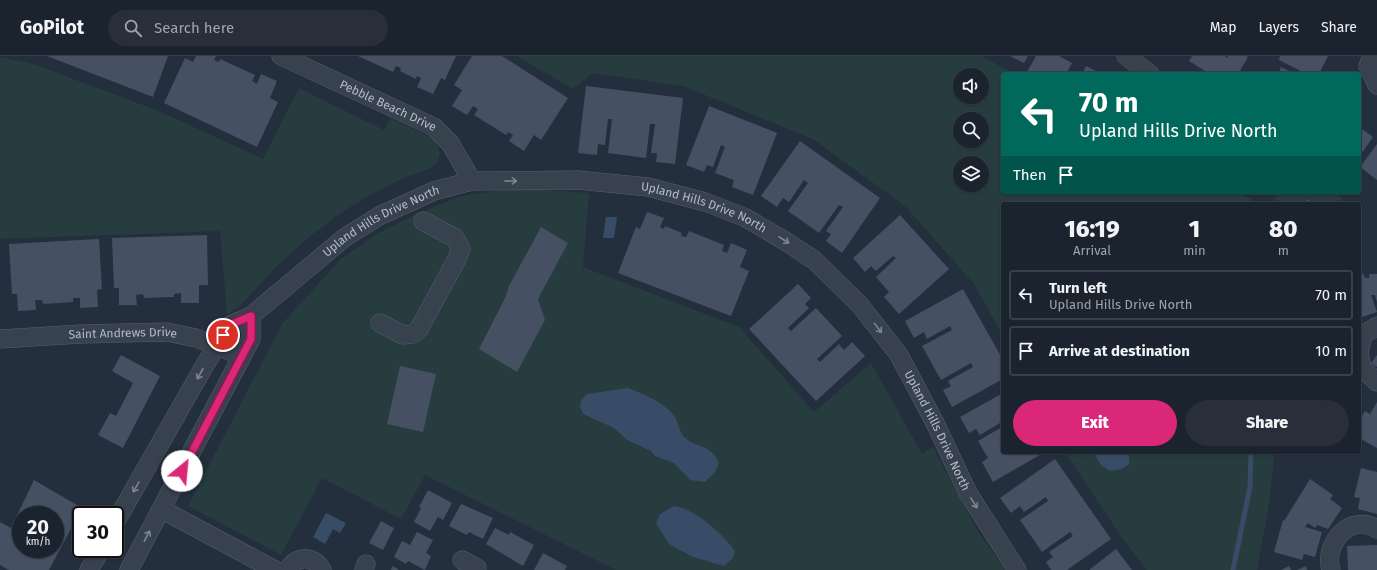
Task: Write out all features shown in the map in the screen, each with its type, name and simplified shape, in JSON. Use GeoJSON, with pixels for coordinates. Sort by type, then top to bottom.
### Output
{"type":"FeatureCollection","features":[{"type":"Feature","properties":{"kind":"street","name":"Pebble Beach Drive"},"geometry":{"type":"LineString","coordinates":[[282,56],[434,127],[450,142],[472,181]]}},
{"type":"Feature","properties":{"kind":"street"},"geometry":{"type":"LineString","coordinates":[[1126,56],[1147,72]]}},
{"type":"Feature","properties":{"kind":"street"},"geometry":{"type":"LineString","coordinates":[[1370,61],[1377,85]]}},
{"type":"Feature","properties":{"kind":"street","name":"Upland Hills Drive North"},"geometry":{"type":"LineString","coordinates":[[124,508],[216,346],[230,325],[251,316],[344,238],[379,216],[434,191],[472,181],[578,180],[648,187],[706,202],[744,217],[814,260],[860,305],[899,355],[935,423],[968,493],[1017,570]]}},
{"type":"Feature","properties":{"kind":"street"},"geometry":{"type":"LineString","coordinates":[[380,323],[403,335],[413,334],[419,329],[457,259],[461,249],[455,238],[423,221]]}},
{"type":"Feature","properties":{"kind":"street"},"geometry":{"type":"LineString","coordinates":[[129,570],[251,339],[251,316]]}},
{"type":"Feature","properties":{"kind":"street"},"geometry":{"type":"LineString","coordinates":[[1361,344],[1363,335],[1377,326]]}},
{"type":"Feature","properties":{"kind":"street","name":"Saint Andrews Drive"},"geometry":{"type":"LineString","coordinates":[[0,339],[81,334],[167,332],[183,334],[242,356]]}},
{"type":"Feature","properties":{"kind":"street"},"geometry":{"type":"LineString","coordinates":[[1361,363],[1362,368],[1377,382]]}},
{"type":"Feature","properties":{"kind":"street"},"geometry":{"type":"LineString","coordinates":[[161,509],[274,570]]}},
{"type":"Feature","properties":{"kind":"street"},"geometry":{"type":"LineString","coordinates":[[1331,570],[1330,565],[1332,551],[1337,538],[1345,529],[1359,523],[1377,529]]}},
{"type":"Feature","properties":{"kind":"street"},"geometry":{"type":"LineString","coordinates":[[89,570],[95,558]]}},
{"type":"Feature","properties":{"kind":"street"},"geometry":{"type":"LineString","coordinates":[[288,570],[295,561],[307,558],[318,564],[322,570]]}},
{"type":"Feature","properties":{"kind":"green space"},"geometry":{"type":"Polygon","coordinates":[[[517,56],[981,56],[1011,72],[1001,72],[1001,194],[1241,194],[1256,202],[1001,202],[1001,332],[974,284],[906,207],[813,139],[683,86],[593,73],[573,89],[517,56]]]}},
{"type":"Feature","properties":{"kind":"green space"},"geometry":{"type":"Polygon","coordinates":[[[0,57],[33,64],[159,111],[263,159],[299,88],[384,130],[390,118],[432,138],[438,146],[440,154],[437,163],[431,168],[401,179],[370,195],[339,214],[308,238],[276,267],[238,308],[227,314],[220,231],[0,239],[0,57]]]}},
{"type":"Feature","properties":{"kind":"green space"},"geometry":{"type":"Polygon","coordinates":[[[515,188],[589,193],[583,267],[739,327],[814,412],[871,363],[922,454],[933,447],[977,530],[1005,570],[616,570],[425,475],[401,519],[322,478],[281,555],[188,506],[282,324],[341,259],[378,233],[421,212],[461,196],[515,188]]]}},
{"type":"Feature","properties":{"kind":"green space"},"geometry":{"type":"Polygon","coordinates":[[[1277,194],[1337,194],[1343,199],[1340,202],[1274,202],[1277,194]]]}},
{"type":"Feature","properties":{"kind":"green space"},"geometry":{"type":"Polygon","coordinates":[[[1066,454],[1275,454],[1268,511],[1257,570],[1147,570],[1122,538],[1066,454]]]}},
{"type":"Feature","properties":{"kind":"water"},"geometry":{"type":"Polygon","coordinates":[[[606,217],[617,217],[614,238],[603,238],[606,217]]]}},
{"type":"Feature","properties":{"kind":"water"},"geometry":{"type":"Polygon","coordinates":[[[628,388],[655,400],[667,408],[676,419],[685,438],[712,452],[719,463],[715,472],[705,482],[690,480],[674,463],[655,456],[651,451],[627,440],[614,428],[583,414],[580,407],[581,400],[587,394],[628,388]]]}},
{"type":"Feature","properties":{"kind":"water"},"geometry":{"type":"Polygon","coordinates":[[[1094,454],[1129,454],[1129,464],[1122,469],[1110,471],[1101,465],[1094,454]]]}},
{"type":"Feature","properties":{"kind":"water"},"geometry":{"type":"Polygon","coordinates":[[[674,506],[691,512],[716,530],[735,551],[733,558],[724,566],[693,557],[669,544],[656,523],[660,514],[674,506]]]}},
{"type":"Feature","properties":{"kind":"water"},"geometry":{"type":"Polygon","coordinates":[[[326,513],[346,523],[340,533],[333,529],[325,544],[313,537],[326,513]]]}},
{"type":"Feature","properties":{"kind":"building"},"geometry":{"type":"Polygon","coordinates":[[[47,56],[168,56],[153,97],[47,56]]]}},
{"type":"Feature","properties":{"kind":"building"},"geometry":{"type":"Polygon","coordinates":[[[196,56],[216,56],[214,60],[219,62],[220,59],[255,75],[252,81],[257,84],[261,74],[277,81],[270,98],[278,102],[257,147],[164,103],[185,58],[193,62],[196,56]]]}},
{"type":"Feature","properties":{"kind":"building"},"geometry":{"type":"Polygon","coordinates":[[[358,56],[456,56],[445,80],[441,78],[433,94],[417,87],[421,78],[417,76],[416,79],[400,71],[401,68],[396,66],[393,72],[358,56]]]}},
{"type":"Feature","properties":{"kind":"building"},"geometry":{"type":"Polygon","coordinates":[[[472,56],[502,56],[568,98],[541,140],[534,135],[524,151],[509,141],[513,135],[508,132],[506,135],[474,115],[478,109],[473,106],[467,115],[452,106],[462,90],[454,85],[472,56]]]}},
{"type":"Feature","properties":{"kind":"building"},"geometry":{"type":"Polygon","coordinates":[[[1010,56],[1028,56],[1024,63],[1010,56]]]}},
{"type":"Feature","properties":{"kind":"building"},"geometry":{"type":"Polygon","coordinates":[[[1036,56],[1059,56],[1072,63],[1067,72],[1027,72],[1036,56]]]}},
{"type":"Feature","properties":{"kind":"building"},"geometry":{"type":"Polygon","coordinates":[[[1192,56],[1225,56],[1227,58],[1228,56],[1248,57],[1239,72],[1207,72],[1189,61],[1192,56]]]}},
{"type":"Feature","properties":{"kind":"building"},"geometry":{"type":"Polygon","coordinates":[[[1280,56],[1328,56],[1320,72],[1303,72],[1279,60],[1280,56]]]}},
{"type":"Feature","properties":{"kind":"building"},"geometry":{"type":"Polygon","coordinates":[[[1086,66],[1098,72],[1083,72],[1086,66]]]}},
{"type":"Feature","properties":{"kind":"building"},"geometry":{"type":"Polygon","coordinates":[[[1281,67],[1292,72],[1279,72],[1281,67]]]}},
{"type":"Feature","properties":{"kind":"building"},"geometry":{"type":"Polygon","coordinates":[[[586,86],[683,98],[675,164],[656,162],[657,153],[651,153],[655,124],[650,124],[646,158],[608,153],[612,119],[608,119],[605,145],[598,144],[597,155],[578,153],[586,86]]]}},
{"type":"Feature","properties":{"kind":"building"},"geometry":{"type":"Polygon","coordinates":[[[709,106],[777,133],[753,195],[732,187],[734,180],[715,173],[725,147],[721,145],[713,167],[707,165],[704,172],[686,165],[709,106]]]}},
{"type":"Feature","properties":{"kind":"building"},"geometry":{"type":"Polygon","coordinates":[[[1361,128],[1373,137],[1361,154],[1361,128]]]}},
{"type":"Feature","properties":{"kind":"building"},"geometry":{"type":"Polygon","coordinates":[[[800,141],[880,198],[842,253],[826,241],[831,234],[826,231],[843,207],[839,205],[819,233],[788,211],[808,183],[804,180],[789,202],[783,198],[777,207],[761,196],[800,141]]]}},
{"type":"Feature","properties":{"kind":"building"},"geometry":{"type":"Polygon","coordinates":[[[1377,144],[1377,180],[1361,168],[1377,144]]]}},
{"type":"Feature","properties":{"kind":"building"},"geometry":{"type":"Polygon","coordinates":[[[647,212],[664,218],[660,227],[664,229],[665,226],[682,233],[681,236],[686,237],[689,231],[724,245],[722,251],[727,253],[731,243],[747,250],[740,267],[749,271],[731,316],[618,273],[636,227],[640,229],[647,212]]]}},
{"type":"Feature","properties":{"kind":"building"},"geometry":{"type":"Polygon","coordinates":[[[900,215],[949,269],[899,314],[884,297],[889,292],[876,277],[896,258],[893,256],[876,271],[871,266],[865,272],[853,258],[900,215]]]}},
{"type":"Feature","properties":{"kind":"building"},"geometry":{"type":"Polygon","coordinates":[[[541,227],[568,243],[538,299],[545,320],[517,372],[479,349],[506,296],[509,286],[541,227]]]}},
{"type":"Feature","properties":{"kind":"building"},"geometry":{"type":"Polygon","coordinates":[[[207,235],[208,285],[199,285],[199,303],[181,303],[181,293],[174,294],[174,297],[144,298],[143,294],[136,295],[137,305],[119,305],[119,288],[114,288],[112,238],[207,235]]]}},
{"type":"Feature","properties":{"kind":"building"},"geometry":{"type":"Polygon","coordinates":[[[99,239],[102,289],[97,290],[98,307],[80,308],[80,298],[73,298],[73,302],[43,304],[42,300],[35,300],[36,310],[18,311],[17,294],[12,294],[9,244],[99,239]]]}},
{"type":"Feature","properties":{"kind":"building"},"geometry":{"type":"Polygon","coordinates":[[[1363,273],[1365,278],[1369,278],[1369,274],[1377,274],[1377,302],[1375,295],[1371,295],[1377,312],[1361,317],[1361,274],[1363,273]]]}},
{"type":"Feature","properties":{"kind":"building"},"geometry":{"type":"Polygon","coordinates":[[[798,284],[811,298],[805,304],[809,308],[788,328],[791,331],[816,308],[842,336],[817,359],[820,362],[839,344],[844,350],[852,342],[865,356],[816,401],[749,329],[798,284]]]}},
{"type":"Feature","properties":{"kind":"building"},"geometry":{"type":"Polygon","coordinates":[[[963,289],[1001,356],[1001,380],[952,407],[943,390],[951,386],[948,381],[973,367],[971,363],[941,380],[922,346],[952,330],[950,326],[927,339],[924,332],[914,338],[905,321],[963,289]]]}},
{"type":"Feature","properties":{"kind":"building"},"geometry":{"type":"Polygon","coordinates":[[[121,355],[160,376],[123,448],[98,435],[110,413],[116,416],[133,383],[112,371],[121,355]]]}},
{"type":"Feature","properties":{"kind":"building"},"geometry":{"type":"Polygon","coordinates":[[[1377,355],[1377,367],[1371,363],[1377,355]]]}},
{"type":"Feature","properties":{"kind":"building"},"geometry":{"type":"Polygon","coordinates":[[[400,366],[436,374],[423,432],[387,424],[400,366]]]}},
{"type":"Feature","properties":{"kind":"building"},"geometry":{"type":"Polygon","coordinates":[[[1001,394],[1001,425],[1000,423],[980,435],[976,429],[969,433],[960,417],[1001,394]]]}},
{"type":"Feature","properties":{"kind":"building"},"geometry":{"type":"Polygon","coordinates":[[[1377,402],[1377,448],[1361,439],[1361,418],[1365,411],[1370,414],[1377,402]]]}},
{"type":"Feature","properties":{"kind":"building"},"geometry":{"type":"Polygon","coordinates":[[[1001,428],[1001,454],[1042,454],[993,482],[982,462],[988,458],[978,441],[1001,428]]]}},
{"type":"Feature","properties":{"kind":"building"},"geometry":{"type":"Polygon","coordinates":[[[1055,459],[1111,539],[1067,570],[1051,570],[1046,562],[1053,557],[1049,552],[1073,536],[1070,532],[1042,552],[1020,520],[1048,501],[1046,497],[1024,512],[1020,506],[1011,513],[1000,498],[1055,459]]]}},
{"type":"Feature","properties":{"kind":"building"},"geometry":{"type":"Polygon","coordinates":[[[1361,468],[1377,472],[1377,514],[1358,509],[1360,498],[1354,497],[1361,468]]]}},
{"type":"Feature","properties":{"kind":"building"},"geometry":{"type":"Polygon","coordinates":[[[1310,479],[1333,495],[1330,499],[1342,508],[1328,529],[1317,525],[1315,528],[1308,523],[1305,527],[1322,532],[1315,557],[1304,554],[1302,560],[1274,552],[1283,520],[1284,521],[1310,479]]]}},
{"type":"Feature","properties":{"kind":"building"},"geometry":{"type":"Polygon","coordinates":[[[34,480],[79,506],[72,506],[72,527],[64,542],[64,506],[22,506],[34,480]]]}},
{"type":"Feature","properties":{"kind":"building"},"geometry":{"type":"Polygon","coordinates":[[[428,490],[452,503],[443,520],[438,517],[430,531],[414,522],[421,508],[419,507],[428,490]]]}},
{"type":"Feature","properties":{"kind":"building"},"geometry":{"type":"Polygon","coordinates":[[[461,504],[493,518],[483,539],[469,532],[467,535],[449,526],[461,504]]]}},
{"type":"Feature","properties":{"kind":"building"},"geometry":{"type":"Polygon","coordinates":[[[381,521],[394,528],[383,550],[369,543],[381,521]]]}},
{"type":"Feature","properties":{"kind":"building"},"geometry":{"type":"Polygon","coordinates":[[[0,522],[11,528],[12,526],[12,558],[55,558],[49,570],[9,570],[0,565],[0,522]]]}},
{"type":"Feature","properties":{"kind":"building"},"geometry":{"type":"Polygon","coordinates":[[[495,528],[509,535],[510,532],[534,545],[523,566],[486,544],[495,528]]]}},
{"type":"Feature","properties":{"kind":"building"},"geometry":{"type":"Polygon","coordinates":[[[417,532],[433,540],[426,553],[431,556],[425,570],[408,561],[406,564],[394,557],[402,541],[410,545],[417,532]]]}},
{"type":"Feature","properties":{"kind":"building"},"geometry":{"type":"Polygon","coordinates":[[[1377,545],[1377,570],[1348,570],[1347,546],[1377,545]]]}},
{"type":"Feature","properties":{"kind":"building"},"geometry":{"type":"Polygon","coordinates":[[[1116,549],[1132,570],[1089,570],[1116,549]]]}},
{"type":"Feature","properties":{"kind":"building"},"geometry":{"type":"Polygon","coordinates":[[[543,553],[567,566],[565,570],[534,570],[543,553]]]}},
{"type":"Feature","properties":{"kind":"building"},"geometry":{"type":"Polygon","coordinates":[[[393,566],[399,570],[391,570],[393,566]]]}},
{"type":"Feature","properties":{"kind":"building"},"geometry":{"type":"Polygon","coordinates":[[[1289,566],[1291,570],[1281,570],[1289,566]]]}},
{"type":"Feature","properties":{"kind":"building"},"geometry":{"type":"Polygon","coordinates":[[[1306,566],[1307,570],[1297,570],[1306,566]]]}},
{"type":"Feature","properties":{"kind":"waterway"},"geometry":{"type":"LineString","coordinates":[[1233,570],[1250,487],[1251,454]]}},
{"type":"Feature","properties":{"kind":"route"},"geometry":{"type":"LineString","coordinates":[[182,471],[251,339],[251,316],[230,325],[223,335]]}}]}
